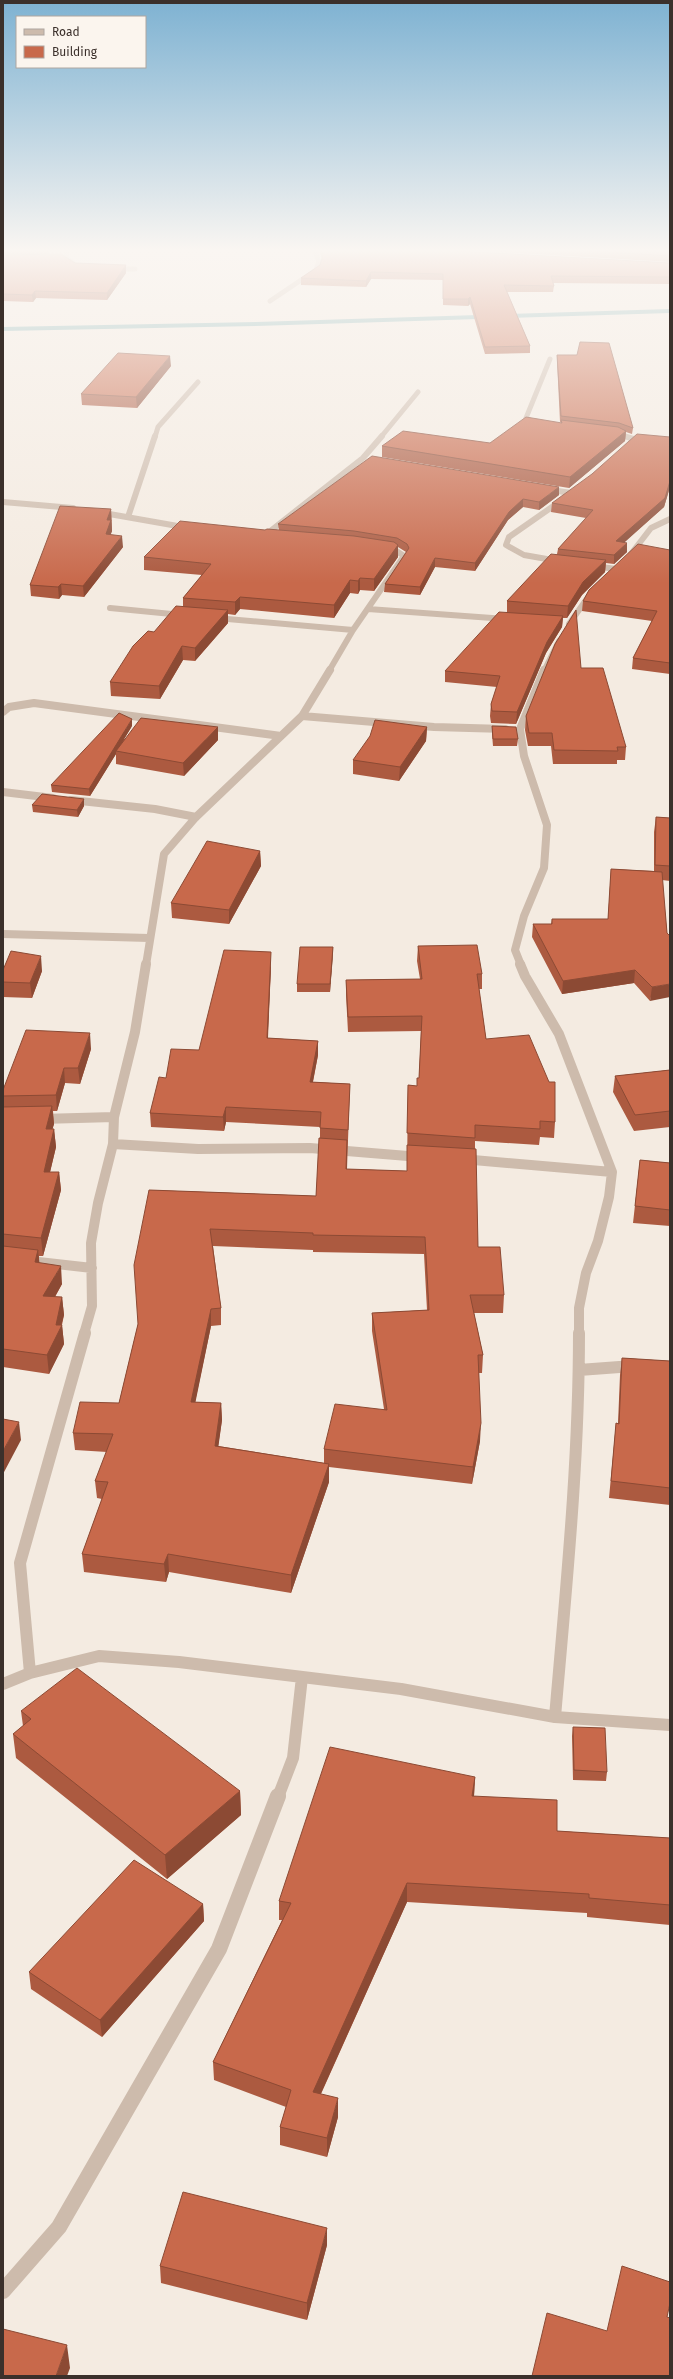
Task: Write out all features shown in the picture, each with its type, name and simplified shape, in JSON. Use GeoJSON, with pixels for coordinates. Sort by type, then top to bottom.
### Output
{"type":"FeatureCollection","features":[{"type":"Feature","properties":{"kind":"street"},"geometry":{"type":"LineString","coordinates":[[542,424],[534,423],[526,418],[549,361]]}},
{"type":"Feature","properties":{"kind":"street"},"geometry":{"type":"LineString","coordinates":[[128,518],[158,427],[198,382]]}},
{"type":"Feature","properties":{"kind":"street"},"geometry":{"type":"LineString","coordinates":[[264,536],[363,458],[418,392]]}},
{"type":"Feature","properties":{"kind":"street"},"geometry":{"type":"LineString","coordinates":[[603,431],[618,433],[634,439],[620,454]]}},
{"type":"Feature","properties":{"kind":"street"},"geometry":{"type":"LineString","coordinates":[[363,458],[371,459]]}},
{"type":"Feature","properties":{"kind":"street"},"geometry":{"type":"LineString","coordinates":[[540,488],[571,493]]}},
{"type":"Feature","properties":{"kind":"street"},"geometry":{"type":"LineString","coordinates":[[562,561],[531,557],[514,551],[506,545],[509,537],[577,488]]}},
{"type":"Feature","properties":{"kind":"street"},"geometry":{"type":"LineString","coordinates":[[3,502],[78,509]]}},
{"type":"Feature","properties":{"kind":"street"},"geometry":{"type":"LineString","coordinates":[[92,512],[196,529]]}},
{"type":"Feature","properties":{"kind":"street"},"geometry":{"type":"LineString","coordinates":[[555,1717],[568,1571],[579,1370],[579,1308],[586,1273],[598,1241],[610,1197],[612,1172],[559,1034],[533,987],[525,976],[515,950],[524,916],[544,868],[547,825],[524,756],[520,729],[550,655],[566,623],[585,598],[621,564],[652,528],[670,519]]}},
{"type":"Feature","properties":{"kind":"street"},"geometry":{"type":"LineString","coordinates":[[257,536],[272,537]]}},
{"type":"Feature","properties":{"kind":"street"},"geometry":{"type":"LineString","coordinates":[[30,1673],[20,1563],[92,1306],[91,1243],[98,1203],[113,1144],[114,1117],[134,1032],[164,854],[196,817],[302,716],[353,630],[404,556],[395,550],[382,548]]}},
{"type":"Feature","properties":{"kind":"street"},"geometry":{"type":"LineString","coordinates":[[585,564],[621,564]]}},
{"type":"Feature","properties":{"kind":"street"},"geometry":{"type":"LineString","coordinates":[[110,608],[189,615]]}},
{"type":"Feature","properties":{"kind":"street"},"geometry":{"type":"LineString","coordinates":[[368,609],[516,620]]}},
{"type":"Feature","properties":{"kind":"street"},"geometry":{"type":"LineString","coordinates":[[204,617],[353,630]]}},
{"type":"Feature","properties":{"kind":"street"},"geometry":{"type":"LineString","coordinates":[[3,712],[9,707],[34,703],[281,736]]}},
{"type":"Feature","properties":{"kind":"street"},"geometry":{"type":"LineString","coordinates":[[302,716],[434,727],[520,729]]}},
{"type":"Feature","properties":{"kind":"street"},"geometry":{"type":"LineString","coordinates":[[3,792],[155,810],[196,817]]}},
{"type":"Feature","properties":{"kind":"street"},"geometry":{"type":"LineString","coordinates":[[3,934],[149,938]]}},
{"type":"Feature","properties":{"kind":"street"},"geometry":{"type":"LineString","coordinates":[[28,1119],[114,1117]]}},
{"type":"Feature","properties":{"kind":"street"},"geometry":{"type":"LineString","coordinates":[[113,1144],[198,1149],[310,1148],[430,1157]]}},
{"type":"Feature","properties":{"kind":"street"},"geometry":{"type":"LineString","coordinates":[[454,1159],[521,1163],[612,1172]]}},
{"type":"Feature","properties":{"kind":"street"},"geometry":{"type":"LineString","coordinates":[[3,1258],[92,1268]]}},
{"type":"Feature","properties":{"kind":"street"},"geometry":{"type":"LineString","coordinates":[[579,1370],[642,1366]]}},
{"type":"Feature","properties":{"kind":"street"},"geometry":{"type":"LineString","coordinates":[[3,1684],[30,1673],[99,1656],[179,1662],[401,1689],[555,1717],[670,1725]]}},
{"type":"Feature","properties":{"kind":"street"},"geometry":{"type":"LineString","coordinates":[[3,2291],[59,2227],[220,1949],[293,1758],[302,1677]]}},
{"type":"Feature","properties":{"kind":"building"},"geometry":{"type":"Polygon","coordinates":[[[111,361],[166,361],[136,397],[81,394],[111,361]]]}},
{"type":"Feature","properties":{"kind":"building"},"geometry":{"type":"Polygon","coordinates":[[[557,361],[614,361],[633,428],[619,423],[561,416],[557,361]]]}},
{"type":"Feature","properties":{"kind":"building"},"geometry":{"type":"Polygon","coordinates":[[[526,417],[562,423],[561,420],[618,427],[626,431],[570,477],[382,446],[403,431],[490,443],[526,417]]]}},
{"type":"Feature","properties":{"kind":"building"},"geometry":{"type":"Polygon","coordinates":[[[637,434],[670,437],[670,481],[665,498],[616,541],[627,543],[614,555],[558,549],[593,510],[552,503],[592,474],[637,434]]]}},
{"type":"Feature","properties":{"kind":"building"},"geometry":{"type":"Polygon","coordinates":[[[372,456],[559,487],[539,502],[523,499],[509,512],[475,563],[435,558],[420,587],[385,584],[409,548],[407,544],[397,538],[354,531],[278,524],[372,456]]]}},
{"type":"Feature","properties":{"kind":"building"},"geometry":{"type":"Polygon","coordinates":[[[60,506],[111,509],[107,520],[111,520],[106,534],[122,536],[83,586],[61,584],[58,587],[30,585],[60,506]]]}},
{"type":"Feature","properties":{"kind":"building"},"geometry":{"type":"Polygon","coordinates":[[[180,521],[265,530],[354,536],[394,542],[398,545],[374,579],[360,578],[358,581],[350,580],[334,605],[240,597],[235,602],[183,598],[211,564],[144,557],[180,521]]]}},
{"type":"Feature","properties":{"kind":"building"},"geometry":{"type":"Polygon","coordinates":[[[638,544],[670,550],[670,663],[633,658],[657,611],[583,601],[589,590],[638,544]]]}},
{"type":"Feature","properties":{"kind":"building"},"geometry":{"type":"Polygon","coordinates":[[[551,554],[606,560],[583,582],[568,606],[507,601],[551,554]]]}},
{"type":"Feature","properties":{"kind":"building"},"geometry":{"type":"Polygon","coordinates":[[[176,606],[228,610],[195,648],[182,646],[159,686],[110,682],[133,646],[148,631],[154,632],[176,606]]]}},
{"type":"Feature","properties":{"kind":"building"},"geometry":{"type":"Polygon","coordinates":[[[576,610],[581,668],[603,668],[626,747],[617,747],[618,751],[554,750],[552,733],[529,733],[526,716],[555,644],[576,610]]]}},
{"type":"Feature","properties":{"kind":"building"},"geometry":{"type":"Polygon","coordinates":[[[499,612],[563,616],[547,642],[517,712],[492,711],[491,704],[500,676],[445,671],[499,612]]]}},
{"type":"Feature","properties":{"kind":"building"},"geometry":{"type":"Polygon","coordinates":[[[119,713],[132,719],[89,789],[51,785],[119,713]]]}},
{"type":"Feature","properties":{"kind":"building"},"geometry":{"type":"Polygon","coordinates":[[[141,718],[218,727],[183,763],[116,751],[141,718]]]}},
{"type":"Feature","properties":{"kind":"building"},"geometry":{"type":"Polygon","coordinates":[[[375,720],[427,727],[400,767],[353,760],[370,736],[375,720]]]}},
{"type":"Feature","properties":{"kind":"building"},"geometry":{"type":"Polygon","coordinates":[[[492,726],[516,727],[518,739],[493,739],[492,726]]]}},
{"type":"Feature","properties":{"kind":"building"},"geometry":{"type":"Polygon","coordinates":[[[42,794],[84,799],[77,810],[32,805],[42,794]]]}},
{"type":"Feature","properties":{"kind":"building"},"geometry":{"type":"Polygon","coordinates":[[[656,817],[670,818],[670,866],[655,865],[656,817]]]}},
{"type":"Feature","properties":{"kind":"building"},"geometry":{"type":"Polygon","coordinates":[[[207,841],[260,851],[229,910],[171,903],[207,841]]]}},
{"type":"Feature","properties":{"kind":"building"},"geometry":{"type":"Polygon","coordinates":[[[611,869],[662,872],[667,933],[670,936],[670,984],[652,987],[635,970],[563,981],[533,924],[552,924],[552,919],[608,919],[611,869]]]}},
{"type":"Feature","properties":{"kind":"building"},"geometry":{"type":"Polygon","coordinates":[[[477,945],[482,974],[477,974],[486,1039],[529,1035],[549,1082],[555,1082],[555,1122],[540,1121],[540,1129],[475,1125],[475,1138],[407,1133],[408,1085],[417,1086],[417,1078],[419,1078],[422,1016],[348,1017],[346,980],[422,979],[418,946],[477,945]]]}},
{"type":"Feature","properties":{"kind":"building"},"geometry":{"type":"Polygon","coordinates":[[[300,947],[333,947],[330,984],[297,984],[300,947]]]}},
{"type":"Feature","properties":{"kind":"building"},"geometry":{"type":"Polygon","coordinates":[[[224,950],[271,952],[267,1038],[318,1041],[310,1082],[350,1084],[348,1130],[320,1128],[321,1112],[226,1107],[223,1117],[150,1113],[159,1077],[166,1078],[171,1049],[199,1050],[224,950]]]}},
{"type":"Feature","properties":{"kind":"building"},"geometry":{"type":"Polygon","coordinates":[[[11,951],[41,956],[30,983],[3,982],[3,970],[11,951]]]}},
{"type":"Feature","properties":{"kind":"building"},"geometry":{"type":"Polygon","coordinates":[[[26,1030],[90,1033],[78,1068],[64,1068],[56,1095],[3,1096],[3,1090],[26,1030]]]}},
{"type":"Feature","properties":{"kind":"building"},"geometry":{"type":"Polygon","coordinates":[[[670,1070],[670,1111],[635,1115],[615,1076],[670,1070]]]}},
{"type":"Feature","properties":{"kind":"building"},"geometry":{"type":"Polygon","coordinates":[[[52,1106],[46,1129],[54,1129],[44,1172],[59,1172],[41,1238],[3,1234],[3,1107],[52,1106]]]}},
{"type":"Feature","properties":{"kind":"building"},"geometry":{"type":"Polygon","coordinates":[[[319,1138],[347,1140],[346,1169],[407,1171],[407,1145],[476,1149],[478,1247],[500,1247],[504,1295],[470,1295],[483,1355],[478,1355],[481,1423],[473,1467],[324,1449],[335,1404],[387,1410],[372,1313],[429,1310],[425,1237],[313,1235],[313,1233],[210,1229],[221,1308],[211,1309],[191,1402],[221,1403],[215,1446],[329,1464],[291,1575],[168,1554],[164,1564],[82,1554],[108,1482],[95,1481],[113,1434],[73,1433],[80,1402],[119,1403],[138,1324],[134,1265],[149,1190],[316,1196],[319,1138]]]}},
{"type":"Feature","properties":{"kind":"building"},"geometry":{"type":"Polygon","coordinates":[[[640,1160],[670,1163],[670,1210],[635,1206],[640,1160]]]}},
{"type":"Feature","properties":{"kind":"building"},"geometry":{"type":"Polygon","coordinates":[[[3,1246],[38,1250],[35,1262],[61,1266],[43,1296],[62,1297],[56,1325],[62,1325],[47,1355],[3,1349],[3,1246]]]}},
{"type":"Feature","properties":{"kind":"building"},"geometry":{"type":"Polygon","coordinates":[[[622,1358],[670,1361],[670,1488],[611,1481],[616,1423],[619,1424],[622,1358]]]}},
{"type":"Feature","properties":{"kind":"building"},"geometry":{"type":"Polygon","coordinates":[[[3,1419],[19,1422],[3,1451],[3,1419]]]}},
{"type":"Feature","properties":{"kind":"building"},"geometry":{"type":"Polygon","coordinates":[[[77,1668],[240,1791],[165,1855],[13,1734],[31,1719],[21,1711],[77,1668]]]}},
{"type":"Feature","properties":{"kind":"building"},"geometry":{"type":"Polygon","coordinates":[[[573,1727],[605,1728],[607,1772],[574,1770],[573,1727]]]}},
{"type":"Feature","properties":{"kind":"building"},"geometry":{"type":"Polygon","coordinates":[[[330,1747],[475,1777],[472,1796],[557,1800],[557,1831],[670,1838],[670,1905],[589,1898],[589,1894],[407,1883],[313,2092],[338,2098],[327,2138],[280,2127],[291,2090],[213,2062],[291,1903],[279,1901],[330,1747]]]}},
{"type":"Feature","properties":{"kind":"building"},"geometry":{"type":"Polygon","coordinates":[[[134,1860],[203,1904],[100,2020],[29,1972],[134,1860]]]}},
{"type":"Feature","properties":{"kind":"building"},"geometry":{"type":"Polygon","coordinates":[[[183,2192],[327,2228],[307,2303],[160,2266],[183,2192]]]}},
{"type":"Feature","properties":{"kind":"building"},"geometry":{"type":"Polygon","coordinates":[[[622,2266],[670,2282],[670,2303],[667,2317],[670,2318],[670,2376],[532,2376],[547,2313],[607,2331],[622,2266]]]}},
{"type":"Feature","properties":{"kind":"building"},"geometry":{"type":"Polygon","coordinates":[[[3,2329],[67,2345],[56,2376],[3,2376],[3,2329]]]}}]}
